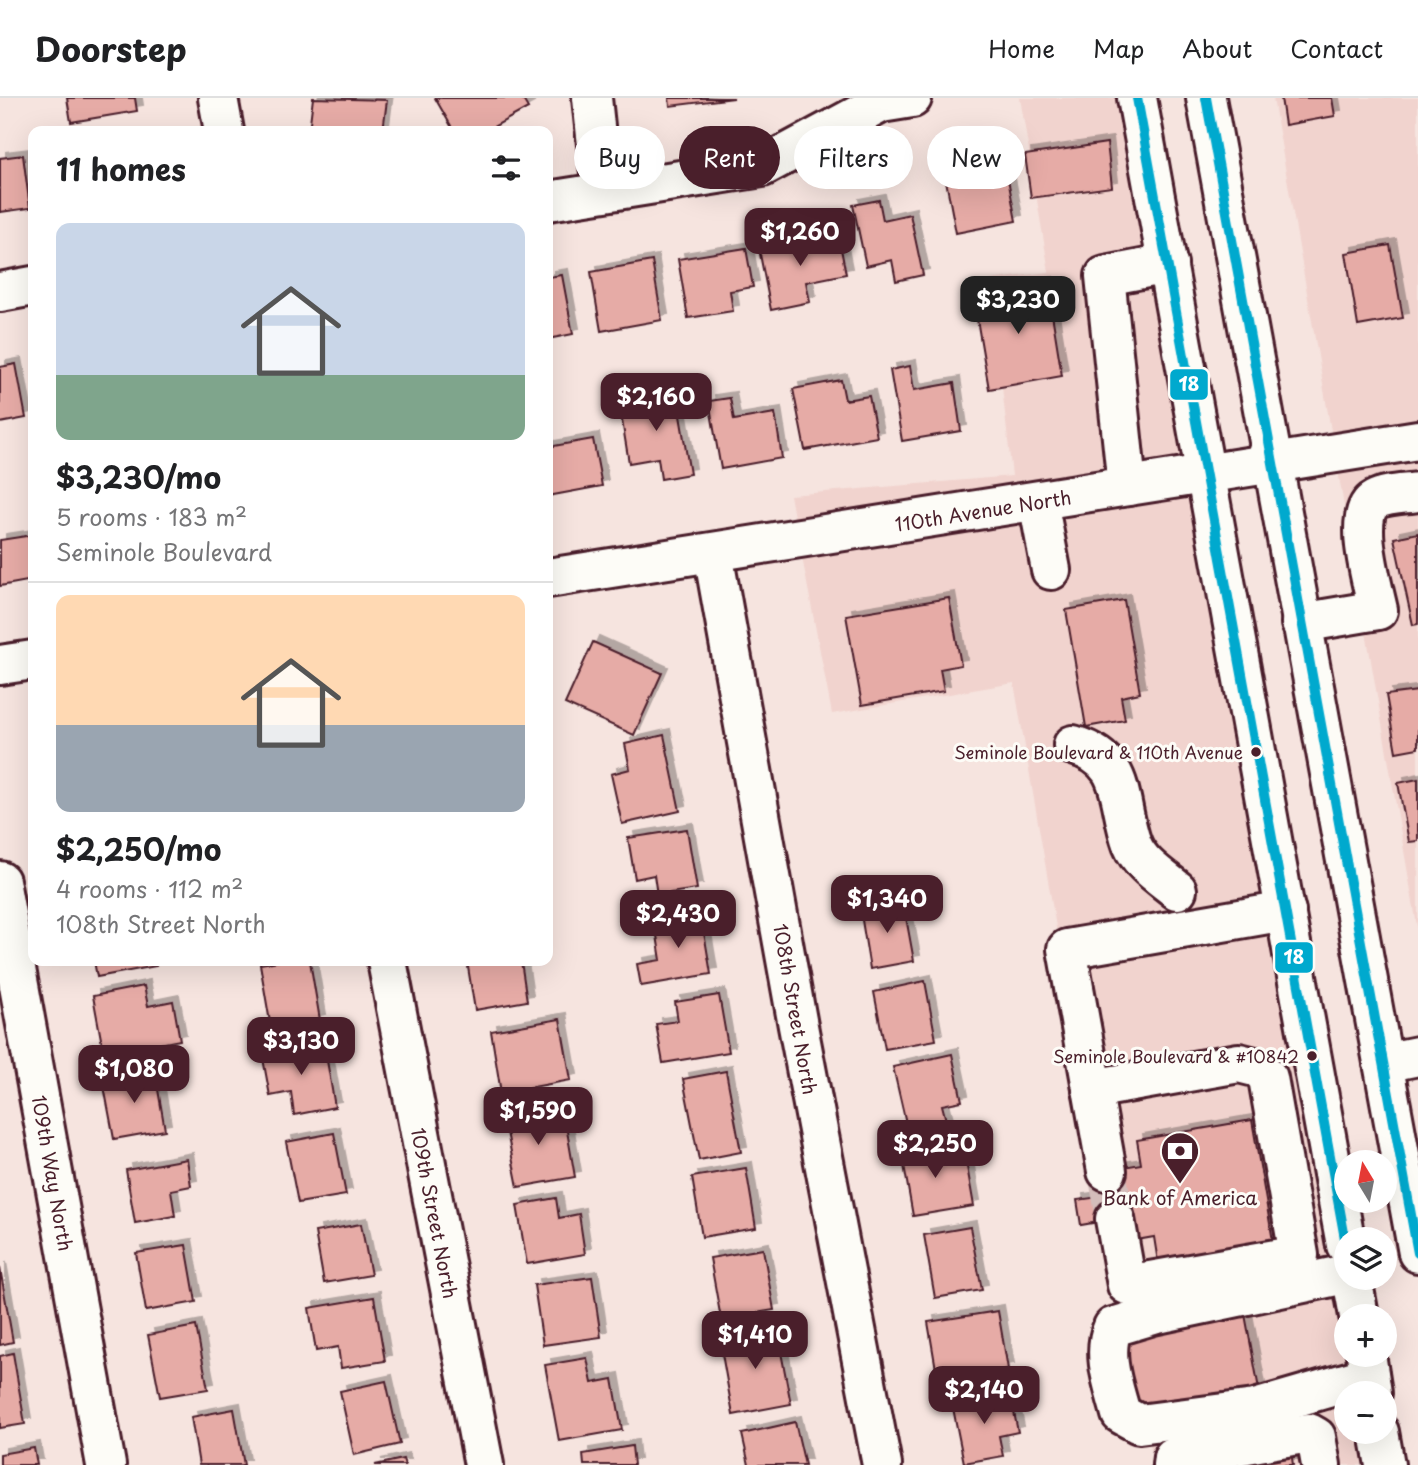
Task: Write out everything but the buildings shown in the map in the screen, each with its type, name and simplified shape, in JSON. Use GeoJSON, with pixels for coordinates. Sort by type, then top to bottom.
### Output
{"type":"FeatureCollection","features":[{"type":"Feature","properties":{"kind":"street"},"geometry":{"type":"LineString","coordinates":[[218,98],[223,126]]}},
{"type":"Feature","properties":{"kind":"street"},"geometry":{"type":"LineString","coordinates":[[592,98],[602,192]]}},
{"type":"Feature","properties":{"kind":"street"},"geometry":{"type":"LineString","coordinates":[[553,200],[762,167],[881,103],[912,98]]}},
{"type":"Feature","properties":{"kind":"street"},"geometry":{"type":"LineString","coordinates":[[1138,98],[1343,1227]]}},
{"type":"Feature","properties":{"kind":"street"},"geometry":{"type":"LineString","coordinates":[[1206,98],[1301,622],[1400,1060],[1418,1250]]}},
{"type":"Feature","properties":{"kind":"street"},"geometry":{"type":"LineString","coordinates":[[1128,486],[1105,276],[1168,264]]}},
{"type":"Feature","properties":{"kind":"street"},"geometry":{"type":"LineString","coordinates":[[0,292],[28,287]]}},
{"type":"Feature","properties":{"kind":"street","name":"110th Avenue North"},"geometry":{"type":"LineString","coordinates":[[553,577],[1418,440]]}},
{"type":"Feature","properties":{"kind":"street"},"geometry":{"type":"LineString","coordinates":[[1301,622],[1378,610],[1363,527],[1365,509],[1375,499],[1418,492]]}},
{"type":"Feature","properties":{"kind":"street"},"geometry":{"type":"LineString","coordinates":[[1038,501],[1051,570]]}},
{"type":"Feature","properties":{"kind":"street","name":"108th Street North"},"geometry":{"type":"LineString","coordinates":[[713,552],[798,1026],[882,1465]]}},
{"type":"Feature","properties":{"kind":"street"},"geometry":{"type":"LineString","coordinates":[[0,665],[28,661]]}},
{"type":"Feature","properties":{"kind":"street"},"geometry":{"type":"LineString","coordinates":[[1073,745],[1089,750],[1109,766],[1119,783],[1132,844],[1142,861],[1177,890]]}},
{"type":"Feature","properties":{"kind":"street","name":"109th Way North"},"geometry":{"type":"LineString","coordinates":[[0,881],[106,1465]]}},
{"type":"Feature","properties":{"kind":"street"},"geometry":{"type":"LineString","coordinates":[[1107,1171],[1067,949],[1286,911]]}},
{"type":"Feature","properties":{"kind":"street","name":"109th Street North"},"geometry":{"type":"LineString","coordinates":[[388,966],[484,1465]]}},
{"type":"Feature","properties":{"kind":"street"},"geometry":{"type":"LineString","coordinates":[[1092,1088],[1239,1063],[1259,1068],[1268,1078],[1299,1255],[1127,1285],[1115,1219]]}},
{"type":"Feature","properties":{"kind":"street"},"geometry":{"type":"LineString","coordinates":[[1334,1277],[1153,1315],[1113,1327],[1107,1341],[1111,1374],[1121,1414],[1139,1424],[1255,1409],[1369,1375]]}},
{"type":"Feature","properties":{"kind":"street"},"geometry":{"type":"LineString","coordinates":[[1172,1465],[1173,1457],[1309,1433],[1316,1437],[1321,1465]]}},
{"type":"Feature","properties":{"kind":"street"},"geometry":{"type":"LineString","coordinates":[[1381,1444],[1385,1465]]}},
{"type":"Feature","properties":{"kind":"shaded area"},"geometry":{"type":"Polygon","coordinates":[[[1020,98],[1122,98],[1187,459],[795,522],[790,495],[1012,476],[990,280],[1049,272],[1020,98]]]}},
{"type":"Feature","properties":{"kind":"shaded area"},"geometry":{"type":"Polygon","coordinates":[[[1273,98],[1418,98],[1418,422],[1332,436],[1273,98]]]}},
{"type":"Feature","properties":{"kind":"shaded area"},"geometry":{"type":"Polygon","coordinates":[[[1418,458],[1418,931],[1338,471],[1418,458]]]}},
{"type":"Feature","properties":{"kind":"shaded area"},"geometry":{"type":"Polygon","coordinates":[[[1194,494],[1334,1276],[1334,1290],[1337,1290],[1339,1304],[1334,1304],[1334,1367],[1350,1367],[1353,1381],[1334,1381],[1334,1444],[1364,1444],[1367,1465],[1154,1465],[1080,1066],[1014,683],[832,714],[802,557],[1194,494]]]}},
{"type":"Feature","properties":{"kind":"tunnel"},"geometry":{"type":"LineString","coordinates":[[1107,1171],[1115,1219]]}},
{"type":"Feature","properties":{"kind":"transit line","name":"18"},"geometry":{"type":"LineString","coordinates":[[1137,98],[1343,1227]]}},
{"type":"Feature","properties":{"kind":"transit line","name":"18"},"geometry":{"type":"LineString","coordinates":[[1206,98],[1418,1253]]}},
{"type":"Feature","properties":{"kind":"place","name":"Seminole Boulevard & 110th Avenue"},"geometry":{"type":"Point","coordinates":[1256,752]}},
{"type":"Feature","properties":{"kind":"place","name":"Seminole Boulevard & #10842"},"geometry":{"type":"Point","coordinates":[1312,1056]}},
{"type":"Feature","properties":{"kind":"place","name":"Bank of America"},"geometry":{"type":"Point","coordinates":[1180,1185]}}]}
